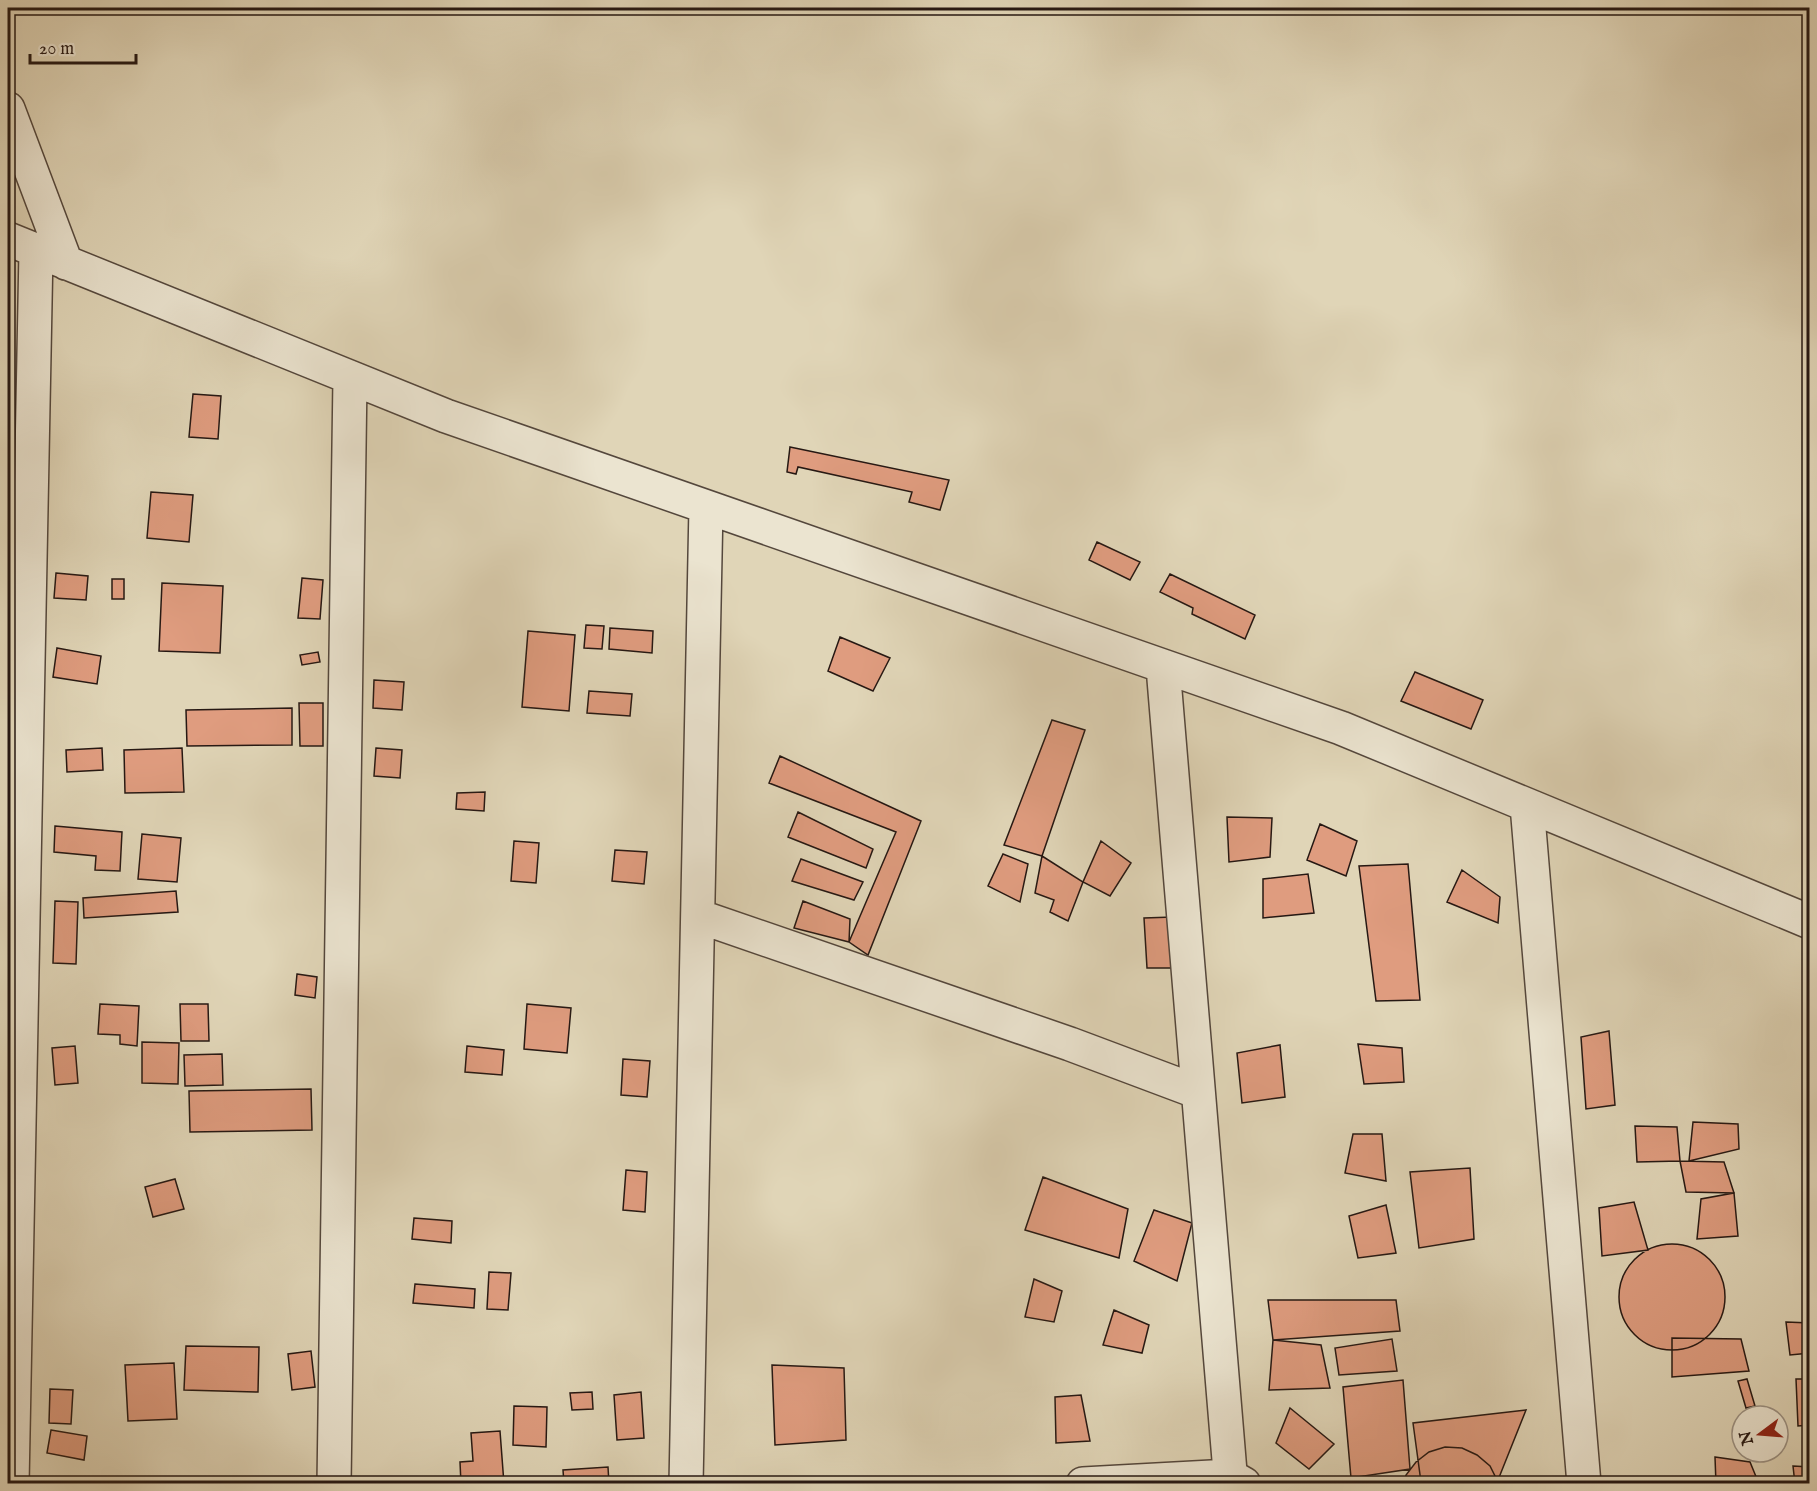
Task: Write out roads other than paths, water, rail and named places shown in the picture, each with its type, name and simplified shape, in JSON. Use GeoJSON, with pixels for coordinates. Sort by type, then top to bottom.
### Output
{"type":"FeatureCollection","features":[{"type":"Feature","properties":{"kind":"street"},"geometry":{"type":"LineString","coordinates":[[8,109],[66,263]]}},
{"type":"Feature","properties":{"kind":"street"},"geometry":{"type":"LineString","coordinates":[[12,1484],[22,245],[446,416],[1341,729],[1809,922]]}},
{"type":"Feature","properties":{"kind":"street"},"geometry":{"type":"LineString","coordinates":[[334,1484],[350,378]]}},
{"type":"Feature","properties":{"kind":"street"},"geometry":{"type":"LineString","coordinates":[[686,1484],[706,507]]}},
{"type":"Feature","properties":{"kind":"street"},"geometry":{"type":"LineString","coordinates":[[1083,1484],[1235,1481],[1198,1092],[1163,666]]}},
{"type":"Feature","properties":{"kind":"street"},"geometry":{"type":"LineString","coordinates":[[1527,806],[1584,1484]]}},
{"type":"Feature","properties":{"kind":"street"},"geometry":{"type":"LineString","coordinates":[[698,916],[1070,1044],[1198,1092]]}}]}
